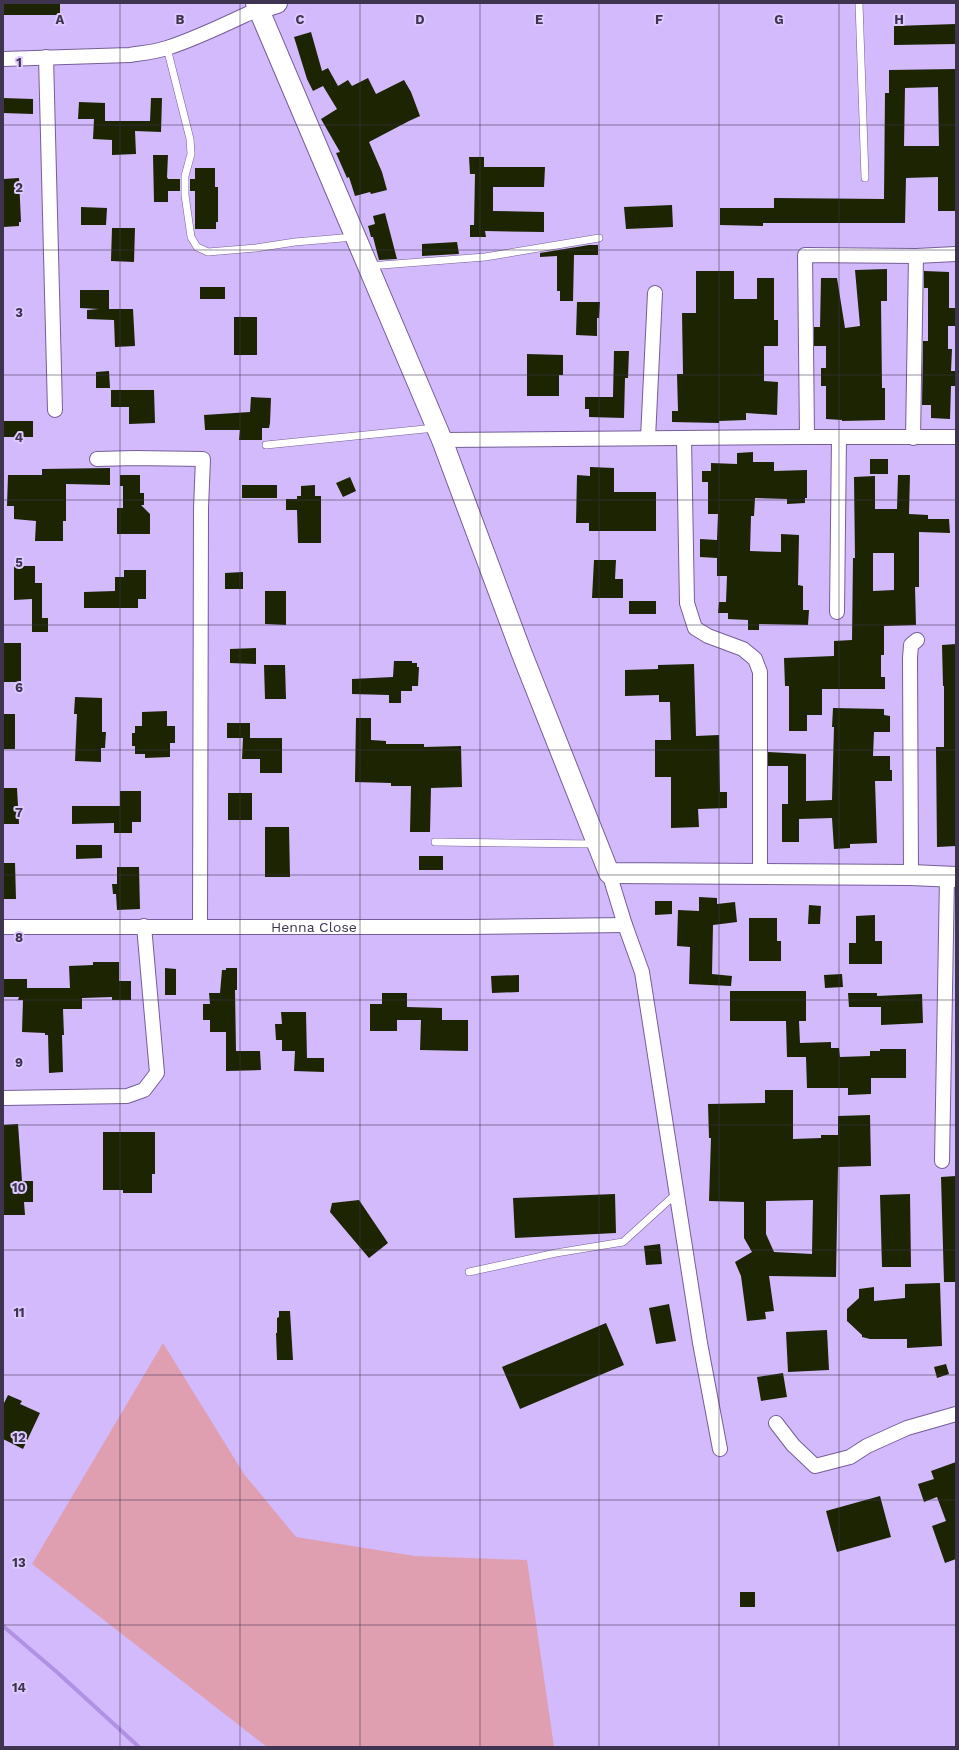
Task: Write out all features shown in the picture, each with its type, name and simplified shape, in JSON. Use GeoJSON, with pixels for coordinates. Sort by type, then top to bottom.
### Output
{"type":"FeatureCollection","features":[{"type":"Feature","properties":{"kind":"street"},"geometry":{"type":"LineString","coordinates":[[3,59],[130,56],[167,48],[257,6],[277,3]]}},
{"type":"Feature","properties":{"kind":"street"},"geometry":{"type":"LineString","coordinates":[[257,6],[440,434],[522,654],[609,873],[625,925],[642,972],[700,1343],[720,1450]]}},
{"type":"Feature","properties":{"kind":"street"},"geometry":{"type":"LineString","coordinates":[[46,57],[55,410]]}},
{"type":"Feature","properties":{"kind":"street"},"geometry":{"type":"LineString","coordinates":[[807,437],[805,255],[916,256],[956,254]]}},
{"type":"Feature","properties":{"kind":"street"},"geometry":{"type":"LineString","coordinates":[[913,438],[916,256]]}},
{"type":"Feature","properties":{"kind":"street"},"geometry":{"type":"LineString","coordinates":[[648,438],[654,293]]}},
{"type":"Feature","properties":{"kind":"street"},"geometry":{"type":"LineString","coordinates":[[440,434],[684,439],[956,437]]}},
{"type":"Feature","properties":{"kind":"street"},"geometry":{"type":"LineString","coordinates":[[837,612],[839,438]]}},
{"type":"Feature","properties":{"kind":"street"},"geometry":{"type":"LineString","coordinates":[[684,439],[687,603],[695,628],[708,636],[743,649],[755,659],[760,672],[760,874]]}},
{"type":"Feature","properties":{"kind":"street"},"geometry":{"type":"LineString","coordinates":[[97,459],[203,459],[201,508],[200,926]]}},
{"type":"Feature","properties":{"kind":"street"},"geometry":{"type":"LineString","coordinates":[[912,875],[910,658],[912,645],[917,640]]}},
{"type":"Feature","properties":{"kind":"street"},"geometry":{"type":"LineString","coordinates":[[609,873],[912,875],[952,877],[942,1161]]}},
{"type":"Feature","properties":{"kind":"street","name":"Henna Close"},"geometry":{"type":"LineString","coordinates":[[3,927],[625,925]]}},
{"type":"Feature","properties":{"kind":"street"},"geometry":{"type":"LineString","coordinates":[[3,1098],[127,1096],[144,1090],[157,1073],[144,926]]}},
{"type":"Feature","properties":{"kind":"street"},"geometry":{"type":"LineString","coordinates":[[776,1423],[793,1445],[815,1466],[850,1457],[867,1446],[907,1428],[956,1414]]}},
{"type":"Feature","properties":{"kind":"lane"},"geometry":{"type":"LineString","coordinates":[[859,3],[865,178]]}},
{"type":"Feature","properties":{"kind":"lane"},"geometry":{"type":"LineString","coordinates":[[167,48],[190,139],[191,154],[186,176],[186,195],[191,237],[197,247],[208,252],[356,236]]}},
{"type":"Feature","properties":{"kind":"lane"},"geometry":{"type":"LineString","coordinates":[[368,266],[485,257],[599,238]]}},
{"type":"Feature","properties":{"kind":"lane"},"geometry":{"type":"LineString","coordinates":[[266,445],[440,434]]}},
{"type":"Feature","properties":{"kind":"lane"},"geometry":{"type":"LineString","coordinates":[[435,842],[597,844]]}},
{"type":"Feature","properties":{"kind":"lane"},"geometry":{"type":"LineString","coordinates":[[469,1272],[556,1253],[623,1242],[677,1193]]}},
{"type":"Feature","properties":{"kind":"shaded area"},"geometry":{"type":"Polygon","coordinates":[[[163,1343],[244,1474],[296,1537],[415,1556],[527,1560],[554,1747],[267,1747],[32,1564],[163,1343]]]}},
{"type":"Feature","properties":{"kind":"building"},"geometry":{"type":"Polygon","coordinates":[[[3,3],[60,3],[60,15],[3,15],[3,3]]]}},
{"type":"Feature","properties":{"kind":"building"},"geometry":{"type":"Polygon","coordinates":[[[956,24],[956,44],[894,45],[894,26],[956,24]]]}},
{"type":"Feature","properties":{"kind":"building"},"geometry":{"type":"Polygon","coordinates":[[[311,32],[322,71],[328,68],[338,86],[348,80],[352,86],[368,78],[376,94],[404,80],[411,92],[420,116],[369,142],[382,172],[387,190],[355,196],[349,177],[347,178],[336,153],[340,152],[321,119],[337,109],[323,86],[313,91],[307,79],[294,37],[311,32]]]}},
{"type":"Feature","properties":{"kind":"building"},"geometry":{"type":"Polygon","coordinates":[[[956,69],[956,211],[938,211],[938,177],[906,178],[905,223],[763,223],[763,226],[720,225],[720,208],[774,208],[774,198],[884,199],[885,93],[889,93],[889,70],[956,69]],[[938,87],[905,88],[904,146],[939,146],[938,87]]]}},
{"type":"Feature","properties":{"kind":"building"},"geometry":{"type":"Polygon","coordinates":[[[3,98],[33,99],[33,114],[3,113],[3,98]]]}},
{"type":"Feature","properties":{"kind":"building"},"geometry":{"type":"Polygon","coordinates":[[[151,98],[162,98],[161,132],[135,131],[136,154],[112,155],[112,140],[93,139],[94,119],[78,119],[79,102],[105,103],[105,121],[150,121],[151,98]]]}},
{"type":"Feature","properties":{"kind":"building"},"geometry":{"type":"Polygon","coordinates":[[[153,155],[168,155],[168,179],[180,179],[180,191],[168,191],[168,202],[154,202],[153,155]]]}},
{"type":"Feature","properties":{"kind":"building"},"geometry":{"type":"Polygon","coordinates":[[[469,157],[484,157],[484,167],[545,167],[544,187],[493,187],[493,211],[544,212],[544,232],[485,231],[486,237],[470,237],[470,225],[474,225],[475,174],[470,174],[469,157]]]}},
{"type":"Feature","properties":{"kind":"building"},"geometry":{"type":"Polygon","coordinates":[[[195,168],[215,168],[215,187],[218,187],[218,222],[216,222],[216,229],[195,229],[195,191],[190,191],[190,179],[195,179],[195,168]]]}},
{"type":"Feature","properties":{"kind":"building"},"geometry":{"type":"Polygon","coordinates":[[[19,178],[21,222],[19,222],[19,226],[3,227],[3,179],[19,178]]]}},
{"type":"Feature","properties":{"kind":"building"},"geometry":{"type":"Polygon","coordinates":[[[672,205],[673,227],[626,229],[624,207],[672,205]]]}},
{"type":"Feature","properties":{"kind":"building"},"geometry":{"type":"Polygon","coordinates":[[[81,207],[107,208],[106,225],[81,225],[81,207]]]}},
{"type":"Feature","properties":{"kind":"building"},"geometry":{"type":"Polygon","coordinates":[[[385,213],[397,259],[379,260],[373,237],[371,237],[368,226],[375,224],[373,216],[385,213]]]}},
{"type":"Feature","properties":{"kind":"building"},"geometry":{"type":"Polygon","coordinates":[[[112,228],[135,228],[134,262],[111,261],[112,228]]]}},
{"type":"Feature","properties":{"kind":"building"},"geometry":{"type":"Polygon","coordinates":[[[457,242],[459,254],[422,256],[422,244],[457,242]]]}},
{"type":"Feature","properties":{"kind":"building"},"geometry":{"type":"Polygon","coordinates":[[[589,245],[598,245],[598,255],[574,255],[573,301],[560,301],[560,291],[557,291],[557,256],[540,257],[540,253],[589,245]]]}},
{"type":"Feature","properties":{"kind":"building"},"geometry":{"type":"Polygon","coordinates":[[[887,269],[887,301],[881,301],[882,388],[885,388],[885,420],[842,421],[826,419],[826,386],[821,386],[821,368],[826,368],[826,346],[814,346],[814,327],[820,327],[821,278],[837,278],[845,328],[860,326],[855,270],[887,269]]]}},
{"type":"Feature","properties":{"kind":"building"},"geometry":{"type":"Polygon","coordinates":[[[696,271],[734,271],[734,299],[757,299],[757,278],[774,278],[774,320],[778,320],[778,346],[764,346],[764,381],[778,382],[777,415],[746,413],[746,420],[719,421],[719,423],[672,422],[672,411],[678,411],[677,374],[683,374],[682,313],[696,313],[696,271]]]}},
{"type":"Feature","properties":{"kind":"building"},"geometry":{"type":"Polygon","coordinates":[[[924,271],[949,272],[949,308],[956,308],[956,326],[948,326],[948,349],[952,349],[951,371],[956,371],[956,386],[951,386],[950,419],[931,418],[931,405],[922,405],[923,341],[928,341],[928,288],[924,288],[924,271]]]}},
{"type":"Feature","properties":{"kind":"building"},"geometry":{"type":"Polygon","coordinates":[[[200,287],[225,287],[225,299],[200,299],[200,287]]]}},
{"type":"Feature","properties":{"kind":"building"},"geometry":{"type":"Polygon","coordinates":[[[80,290],[109,290],[109,309],[133,309],[135,346],[115,347],[114,320],[87,319],[87,310],[99,309],[80,308],[80,290]]]}},
{"type":"Feature","properties":{"kind":"building"},"geometry":{"type":"Polygon","coordinates":[[[577,302],[600,302],[599,318],[597,318],[597,336],[576,335],[577,302]]]}},
{"type":"Feature","properties":{"kind":"building"},"geometry":{"type":"Polygon","coordinates":[[[234,317],[257,317],[257,355],[234,355],[234,317]]]}},
{"type":"Feature","properties":{"kind":"building"},"geometry":{"type":"Polygon","coordinates":[[[614,351],[629,351],[628,378],[625,378],[624,418],[589,417],[589,409],[585,409],[585,397],[613,397],[614,351]]]}},
{"type":"Feature","properties":{"kind":"building"},"geometry":{"type":"Polygon","coordinates":[[[527,354],[563,355],[563,375],[559,375],[559,396],[527,396],[527,354]]]}},
{"type":"Feature","properties":{"kind":"building"},"geometry":{"type":"Polygon","coordinates":[[[109,371],[110,388],[96,388],[96,372],[109,371]]]}},
{"type":"Feature","properties":{"kind":"building"},"geometry":{"type":"Polygon","coordinates":[[[111,390],[154,390],[155,423],[129,424],[129,407],[111,407],[111,390]]]}},
{"type":"Feature","properties":{"kind":"building"},"geometry":{"type":"Polygon","coordinates":[[[251,397],[271,398],[269,428],[262,428],[262,440],[239,440],[240,430],[205,430],[204,415],[250,412],[251,397]]]}},
{"type":"Feature","properties":{"kind":"building"},"geometry":{"type":"Polygon","coordinates":[[[3,421],[33,421],[33,437],[3,437],[3,421]]]}},
{"type":"Feature","properties":{"kind":"building"},"geometry":{"type":"Polygon","coordinates":[[[753,452],[753,462],[774,462],[774,471],[807,470],[807,498],[805,498],[805,503],[787,504],[787,499],[755,498],[754,516],[751,516],[750,551],[781,552],[781,534],[799,535],[798,585],[803,586],[803,610],[809,610],[808,625],[759,624],[759,630],[748,630],[748,620],[728,619],[728,613],[718,613],[719,602],[726,602],[727,576],[717,576],[717,558],[700,557],[700,539],[717,540],[718,514],[708,514],[708,482],[702,482],[702,471],[711,471],[711,463],[737,464],[737,453],[753,452]]]}},
{"type":"Feature","properties":{"kind":"building"},"geometry":{"type":"Polygon","coordinates":[[[870,459],[888,459],[888,474],[870,474],[870,459]]]}},
{"type":"Feature","properties":{"kind":"building"},"geometry":{"type":"Polygon","coordinates":[[[590,467],[614,468],[614,492],[656,492],[656,531],[589,531],[589,523],[576,523],[577,475],[590,476],[590,467]]]}},
{"type":"Feature","properties":{"kind":"building"},"geometry":{"type":"Polygon","coordinates":[[[110,468],[110,485],[66,484],[66,521],[63,521],[63,541],[35,541],[36,521],[14,519],[14,506],[7,506],[8,475],[42,475],[42,469],[110,468]]]}},
{"type":"Feature","properties":{"kind":"building"},"geometry":{"type":"Polygon","coordinates":[[[120,475],[140,475],[140,493],[144,493],[144,505],[141,505],[150,514],[150,534],[117,534],[117,508],[123,508],[123,486],[120,486],[120,475]]]}},
{"type":"Feature","properties":{"kind":"building"},"geometry":{"type":"Polygon","coordinates":[[[898,475],[910,475],[909,514],[928,515],[928,519],[949,519],[950,533],[919,532],[919,587],[915,587],[916,625],[884,626],[884,655],[881,655],[881,677],[885,677],[885,689],[822,689],[822,715],[807,715],[807,731],[789,731],[789,686],[785,686],[784,658],[834,656],[834,641],[852,640],[853,558],[855,558],[854,477],[875,476],[875,509],[897,509],[898,475]],[[873,553],[873,591],[894,590],[894,553],[873,553]]]}},
{"type":"Feature","properties":{"kind":"building"},"geometry":{"type":"Polygon","coordinates":[[[350,477],[356,491],[343,497],[336,483],[350,477]]]}},
{"type":"Feature","properties":{"kind":"building"},"geometry":{"type":"Polygon","coordinates":[[[242,485],[277,485],[277,498],[242,498],[242,485]]]}},
{"type":"Feature","properties":{"kind":"building"},"geometry":{"type":"Polygon","coordinates":[[[315,485],[315,496],[321,496],[321,543],[298,543],[297,510],[286,510],[286,499],[297,499],[297,496],[301,496],[301,486],[315,485]]]}},
{"type":"Feature","properties":{"kind":"building"},"geometry":{"type":"Polygon","coordinates":[[[594,560],[616,560],[615,579],[623,579],[623,598],[592,598],[594,560]]]}},
{"type":"Feature","properties":{"kind":"building"},"geometry":{"type":"Polygon","coordinates":[[[14,566],[35,566],[35,583],[42,583],[42,618],[48,618],[48,632],[32,632],[32,599],[14,600],[14,566]]]}},
{"type":"Feature","properties":{"kind":"building"},"geometry":{"type":"Polygon","coordinates":[[[124,570],[146,570],[146,599],[138,599],[138,608],[84,608],[84,592],[115,591],[115,577],[124,577],[124,570]]]}},
{"type":"Feature","properties":{"kind":"building"},"geometry":{"type":"Polygon","coordinates":[[[243,572],[243,589],[225,589],[225,573],[243,572]]]}},
{"type":"Feature","properties":{"kind":"building"},"geometry":{"type":"Polygon","coordinates":[[[265,591],[286,591],[286,625],[265,624],[265,591]]]}},
{"type":"Feature","properties":{"kind":"building"},"geometry":{"type":"Polygon","coordinates":[[[629,601],[656,601],[656,614],[629,614],[629,601]]]}},
{"type":"Feature","properties":{"kind":"building"},"geometry":{"type":"Polygon","coordinates":[[[3,643],[21,643],[21,682],[3,682],[3,643]]]}},
{"type":"Feature","properties":{"kind":"building"},"geometry":{"type":"Polygon","coordinates":[[[956,644],[956,846],[937,847],[936,747],[944,747],[942,645],[956,644]]]}},
{"type":"Feature","properties":{"kind":"building"},"geometry":{"type":"Polygon","coordinates":[[[256,648],[256,664],[230,663],[230,649],[256,648]]]}},
{"type":"Feature","properties":{"kind":"building"},"geometry":{"type":"Polygon","coordinates":[[[394,661],[412,661],[412,663],[417,663],[417,667],[419,667],[418,686],[412,686],[412,691],[401,691],[401,703],[389,703],[389,695],[352,694],[352,679],[393,677],[394,661]]]}},
{"type":"Feature","properties":{"kind":"building"},"geometry":{"type":"Polygon","coordinates":[[[694,664],[696,736],[719,735],[720,792],[727,792],[727,808],[698,809],[699,827],[671,828],[671,777],[655,777],[655,740],[671,740],[670,702],[659,702],[659,695],[625,696],[625,670],[658,669],[658,665],[694,664]]]}},
{"type":"Feature","properties":{"kind":"building"},"geometry":{"type":"Polygon","coordinates":[[[264,665],[285,665],[286,699],[265,699],[264,665]]]}},
{"type":"Feature","properties":{"kind":"building"},"geometry":{"type":"Polygon","coordinates":[[[75,697],[102,698],[102,732],[106,732],[105,748],[101,748],[101,762],[75,761],[77,714],[74,714],[75,697]]]}},
{"type":"Feature","properties":{"kind":"building"},"geometry":{"type":"Polygon","coordinates":[[[833,708],[884,709],[884,715],[890,716],[890,732],[874,732],[873,756],[890,756],[890,770],[892,770],[892,781],[875,781],[877,843],[850,844],[850,848],[834,849],[832,818],[799,819],[799,842],[782,842],[782,804],[788,804],[788,766],[768,766],[768,752],[806,754],[806,801],[832,800],[834,727],[832,727],[833,708]]]}},
{"type":"Feature","properties":{"kind":"building"},"geometry":{"type":"Polygon","coordinates":[[[167,711],[167,726],[175,726],[175,743],[170,743],[170,757],[145,758],[145,754],[135,754],[135,746],[132,746],[132,733],[135,733],[135,726],[142,726],[142,712],[167,711]]]}},
{"type":"Feature","properties":{"kind":"building"},"geometry":{"type":"Polygon","coordinates":[[[3,714],[15,714],[15,749],[3,749],[3,714]]]}},
{"type":"Feature","properties":{"kind":"building"},"geometry":{"type":"Polygon","coordinates":[[[356,718],[371,718],[371,740],[386,741],[386,744],[424,744],[424,747],[461,746],[462,787],[431,788],[430,832],[410,832],[411,786],[391,786],[391,783],[355,782],[356,718]]]}},
{"type":"Feature","properties":{"kind":"building"},"geometry":{"type":"Polygon","coordinates":[[[227,723],[250,723],[250,738],[227,738],[227,723]]]}},
{"type":"Feature","properties":{"kind":"building"},"geometry":{"type":"Polygon","coordinates":[[[243,738],[282,738],[282,773],[260,773],[260,759],[242,759],[243,738]]]}},
{"type":"Feature","properties":{"kind":"building"},"geometry":{"type":"Polygon","coordinates":[[[3,788],[17,788],[19,824],[3,824],[3,788]]]}},
{"type":"Feature","properties":{"kind":"building"},"geometry":{"type":"Polygon","coordinates":[[[120,791],[141,791],[141,822],[132,822],[132,833],[114,833],[114,823],[72,824],[72,806],[120,806],[120,791]]]}},
{"type":"Feature","properties":{"kind":"building"},"geometry":{"type":"Polygon","coordinates":[[[228,793],[252,793],[252,820],[228,820],[228,793]]]}},
{"type":"Feature","properties":{"kind":"building"},"geometry":{"type":"Polygon","coordinates":[[[265,827],[289,827],[290,877],[265,877],[265,827]]]}},
{"type":"Feature","properties":{"kind":"building"},"geometry":{"type":"Polygon","coordinates":[[[76,845],[102,845],[102,858],[76,859],[76,845]]]}},
{"type":"Feature","properties":{"kind":"building"},"geometry":{"type":"Polygon","coordinates":[[[419,856],[443,856],[443,870],[419,870],[419,856]]]}},
{"type":"Feature","properties":{"kind":"building"},"geometry":{"type":"Polygon","coordinates":[[[3,863],[15,863],[16,899],[3,899],[3,863]]]}},
{"type":"Feature","properties":{"kind":"building"},"geometry":{"type":"Polygon","coordinates":[[[117,867],[139,867],[140,909],[117,910],[116,894],[113,894],[112,884],[117,884],[117,867]]]}},
{"type":"Feature","properties":{"kind":"building"},"geometry":{"type":"Polygon","coordinates":[[[699,897],[717,898],[717,904],[735,902],[737,922],[713,925],[712,974],[732,976],[731,986],[689,984],[690,947],[677,946],[678,910],[699,911],[699,897]]]}},
{"type":"Feature","properties":{"kind":"building"},"geometry":{"type":"Polygon","coordinates":[[[655,901],[672,901],[672,914],[655,915],[655,901]]]}},
{"type":"Feature","properties":{"kind":"building"},"geometry":{"type":"Polygon","coordinates":[[[809,905],[821,906],[820,924],[808,924],[809,905]]]}},
{"type":"Feature","properties":{"kind":"building"},"geometry":{"type":"Polygon","coordinates":[[[875,915],[875,941],[882,941],[882,964],[849,964],[849,943],[856,943],[856,916],[875,915]]]}},
{"type":"Feature","properties":{"kind":"building"},"geometry":{"type":"Polygon","coordinates":[[[749,918],[777,918],[777,941],[781,941],[781,961],[749,961],[749,918]]]}},
{"type":"Feature","properties":{"kind":"building"},"geometry":{"type":"Polygon","coordinates":[[[93,962],[119,962],[119,981],[131,981],[131,1000],[112,1000],[112,997],[82,998],[82,1009],[63,1009],[63,1072],[49,1073],[48,1035],[45,1035],[45,1033],[22,1032],[23,1000],[18,1000],[19,997],[3,997],[3,979],[27,979],[27,988],[70,988],[69,966],[93,965],[93,962]]]}},
{"type":"Feature","properties":{"kind":"building"},"geometry":{"type":"Polygon","coordinates":[[[165,968],[176,969],[176,995],[165,995],[165,968]]]}},
{"type":"Feature","properties":{"kind":"building"},"geometry":{"type":"Polygon","coordinates":[[[226,968],[237,968],[237,990],[235,990],[236,1051],[260,1051],[261,1070],[226,1071],[226,1032],[210,1032],[210,1020],[203,1020],[203,1004],[210,1004],[209,993],[220,993],[222,970],[226,970],[226,968]]]}},
{"type":"Feature","properties":{"kind":"building"},"geometry":{"type":"Polygon","coordinates":[[[842,974],[843,987],[825,988],[824,975],[842,974]]]}},
{"type":"Feature","properties":{"kind":"building"},"geometry":{"type":"Polygon","coordinates":[[[519,975],[519,992],[492,993],[491,976],[519,975]]]}},
{"type":"Feature","properties":{"kind":"building"},"geometry":{"type":"Polygon","coordinates":[[[730,991],[806,991],[806,1021],[799,1021],[800,1043],[831,1042],[831,1048],[839,1048],[840,1057],[870,1056],[870,1051],[880,1051],[880,1049],[906,1049],[906,1078],[871,1078],[871,1094],[848,1095],[848,1088],[807,1088],[806,1057],[787,1057],[786,1021],[730,1021],[730,991]]]}},
{"type":"Feature","properties":{"kind":"building"},"geometry":{"type":"Polygon","coordinates":[[[382,993],[407,993],[407,1007],[442,1008],[442,1020],[468,1020],[468,1051],[420,1050],[421,1020],[397,1020],[397,1031],[370,1031],[370,1004],[382,1004],[382,993]]]}},
{"type":"Feature","properties":{"kind":"building"},"geometry":{"type":"Polygon","coordinates":[[[848,993],[877,993],[877,996],[922,994],[923,1023],[881,1025],[881,1007],[849,1007],[848,993]]]}},
{"type":"Feature","properties":{"kind":"building"},"geometry":{"type":"Polygon","coordinates":[[[281,1012],[306,1012],[307,1058],[324,1058],[324,1072],[294,1071],[295,1051],[282,1051],[282,1040],[276,1040],[275,1024],[282,1024],[281,1012]]]}},
{"type":"Feature","properties":{"kind":"building"},"geometry":{"type":"Polygon","coordinates":[[[765,1090],[793,1090],[793,1139],[821,1138],[821,1135],[838,1135],[838,1116],[870,1115],[871,1166],[838,1167],[836,1277],[769,1276],[774,1311],[765,1312],[766,1319],[747,1321],[741,1276],[735,1262],[752,1252],[744,1238],[744,1202],[709,1201],[711,1138],[709,1138],[708,1104],[765,1103],[765,1090]],[[813,1200],[766,1201],[766,1234],[774,1252],[812,1254],[813,1200]]]}},
{"type":"Feature","properties":{"kind":"building"},"geometry":{"type":"Polygon","coordinates":[[[18,1124],[22,1181],[33,1181],[33,1202],[24,1202],[25,1215],[3,1215],[3,1125],[18,1124]]]}},
{"type":"Feature","properties":{"kind":"building"},"geometry":{"type":"Polygon","coordinates":[[[103,1132],[155,1132],[155,1174],[152,1174],[152,1193],[123,1193],[123,1190],[103,1190],[103,1132]]]}},
{"type":"Feature","properties":{"kind":"building"},"geometry":{"type":"Polygon","coordinates":[[[956,1176],[956,1282],[944,1282],[941,1177],[956,1176]]]}},
{"type":"Feature","properties":{"kind":"building"},"geometry":{"type":"Polygon","coordinates":[[[615,1194],[616,1233],[515,1238],[513,1198],[615,1194]]]}},
{"type":"Feature","properties":{"kind":"building"},"geometry":{"type":"Polygon","coordinates":[[[910,1194],[911,1267],[882,1267],[880,1195],[910,1194]]]}},
{"type":"Feature","properties":{"kind":"building"},"geometry":{"type":"Polygon","coordinates":[[[359,1200],[388,1243],[369,1258],[330,1212],[332,1203],[359,1200]]]}},
{"type":"Feature","properties":{"kind":"building"},"geometry":{"type":"Polygon","coordinates":[[[660,1244],[662,1264],[646,1265],[644,1246],[660,1244]]]}},
{"type":"Feature","properties":{"kind":"building"},"geometry":{"type":"Polygon","coordinates":[[[940,1283],[942,1346],[907,1348],[907,1339],[870,1339],[862,1337],[862,1335],[847,1321],[847,1309],[859,1298],[859,1289],[874,1287],[874,1301],[905,1298],[905,1284],[940,1283]]]}},
{"type":"Feature","properties":{"kind":"building"},"geometry":{"type":"Polygon","coordinates":[[[669,1304],[676,1341],[656,1344],[649,1308],[669,1304]]]}},
{"type":"Feature","properties":{"kind":"building"},"geometry":{"type":"Polygon","coordinates":[[[279,1311],[290,1311],[293,1360],[277,1360],[276,1333],[279,1311]]]}},
{"type":"Feature","properties":{"kind":"building"},"geometry":{"type":"Polygon","coordinates":[[[606,1323],[624,1365],[520,1409],[502,1367],[606,1323]]]}},
{"type":"Feature","properties":{"kind":"building"},"geometry":{"type":"Polygon","coordinates":[[[827,1330],[829,1370],[788,1372],[786,1332],[827,1330]]]}},
{"type":"Feature","properties":{"kind":"building"},"geometry":{"type":"Polygon","coordinates":[[[946,1364],[949,1374],[937,1378],[934,1367],[946,1364]]]}},
{"type":"Feature","properties":{"kind":"building"},"geometry":{"type":"Polygon","coordinates":[[[783,1373],[787,1397],[761,1401],[757,1377],[783,1373]]]}},
{"type":"Feature","properties":{"kind":"building"},"geometry":{"type":"Polygon","coordinates":[[[8,1395],[22,1401],[20,1404],[40,1413],[23,1449],[3,1439],[3,1405],[8,1395]]]}},
{"type":"Feature","properties":{"kind":"building"},"geometry":{"type":"Polygon","coordinates":[[[956,1462],[956,1559],[945,1563],[932,1526],[946,1521],[937,1497],[924,1502],[918,1484],[934,1479],[931,1471],[956,1462]]]}},
{"type":"Feature","properties":{"kind":"building"},"geometry":{"type":"Polygon","coordinates":[[[880,1496],[891,1537],[837,1552],[826,1511],[880,1496]]]}},
{"type":"Feature","properties":{"kind":"building"},"geometry":{"type":"Polygon","coordinates":[[[740,1592],[755,1592],[755,1607],[740,1607],[740,1592]]]}},
{"type":"Feature","properties":{"kind":"waterway"},"geometry":{"type":"LineString","coordinates":[[3,1626],[58,1673],[139,1747]]}}]}
